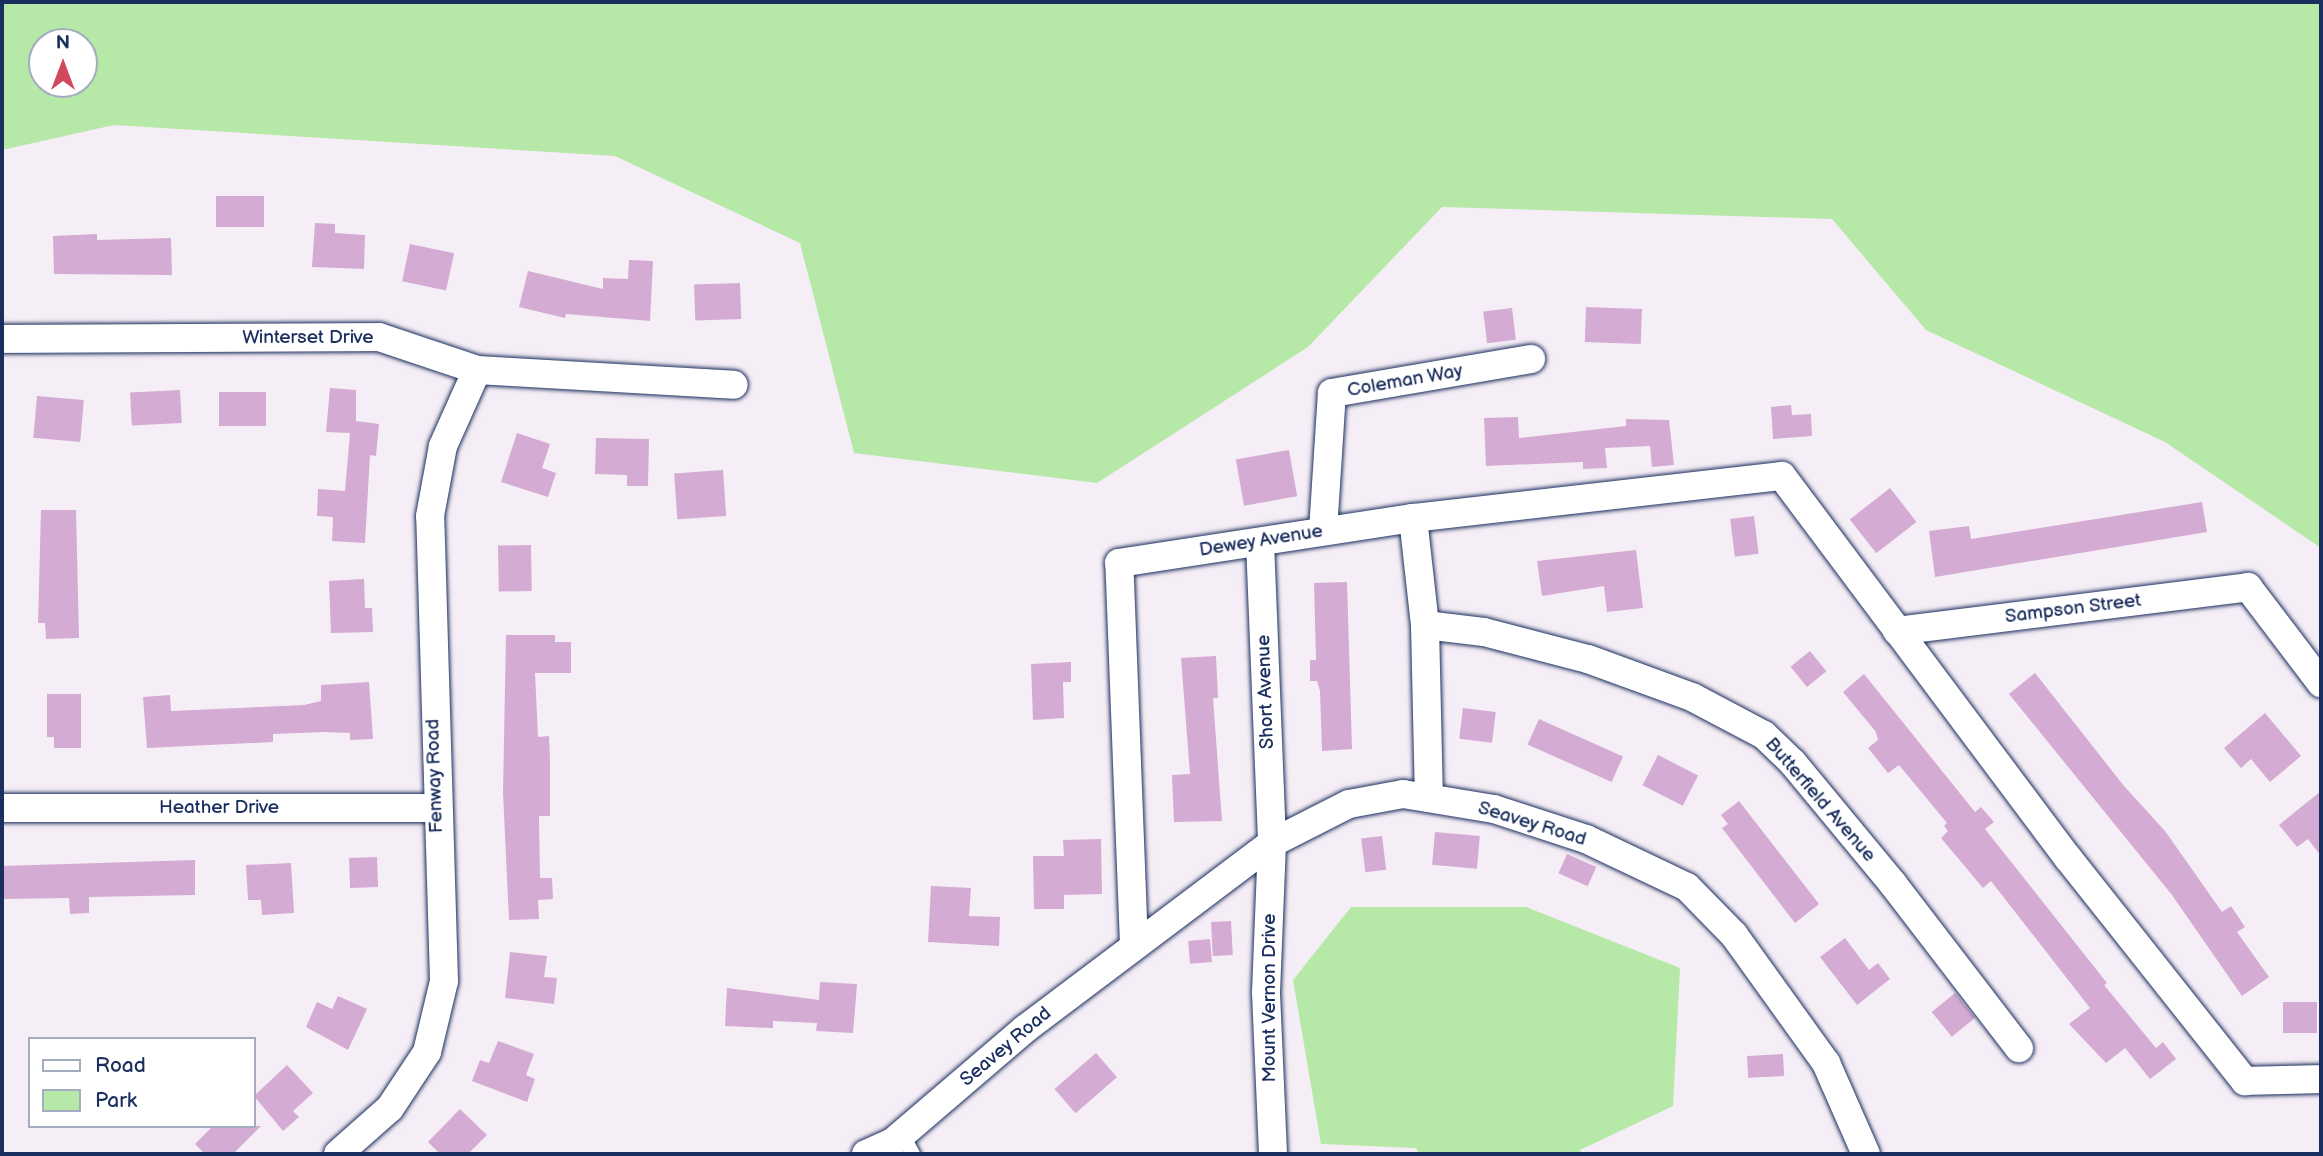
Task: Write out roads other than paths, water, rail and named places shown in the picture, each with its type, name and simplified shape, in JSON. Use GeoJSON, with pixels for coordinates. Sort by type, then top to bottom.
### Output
{"type":"FeatureCollection","features":[{"type":"Feature","properties":{"kind":"street","name":"Winterset Drive"},"geometry":{"type":"LineString","coordinates":[[2,339],[379,337],[477,370],[734,385]]}},
{"type":"Feature","properties":{"kind":"street","name":"Coleman Way"},"geometry":{"type":"LineString","coordinates":[[1323,531],[1332,393],[1531,359]]}},
{"type":"Feature","properties":{"kind":"street","name":"Fenway Road"},"geometry":{"type":"LineString","coordinates":[[338,1154],[390,1108],[427,1052],[444,981],[435,808],[430,516],[443,446],[477,370]]}},
{"type":"Feature","properties":{"kind":"street","name":"Dewey Avenue"},"geometry":{"type":"LineString","coordinates":[[1134,945],[1119,564],[1413,518],[1782,476],[1897,631]]}},
{"type":"Feature","properties":{"kind":"street"},"geometry":{"type":"LineString","coordinates":[[1413,518],[1425,625],[1429,798]]}},
{"type":"Feature","properties":{"kind":"street","name":"Short Avenue"},"geometry":{"type":"LineString","coordinates":[[1260,542],[1272,843]]}},
{"type":"Feature","properties":{"kind":"street","name":"Sampson Street"},"geometry":{"type":"LineString","coordinates":[[1897,631],[2248,587],[2321,683]]}},
{"type":"Feature","properties":{"kind":"street","name":"Butterfield Avenue"},"geometry":{"type":"LineString","coordinates":[[1425,625],[1484,632],[1588,659],[1692,697],[1764,735],[1793,762],[1893,884],[2019,1048]]}},
{"type":"Feature","properties":{"kind":"street"},"geometry":{"type":"LineString","coordinates":[[1897,631],[2068,858],[2245,1082],[2321,1079]]}},
{"type":"Feature","properties":{"kind":"street","name":"Seavey Road"},"geometry":{"type":"LineString","coordinates":[[866,1154],[908,1144],[1025,1029],[1272,843],[1349,804],[1403,794],[1494,809],[1586,839],[1687,887],[1734,935],[1826,1063],[1866,1154]]}},
{"type":"Feature","properties":{"kind":"street","name":"Heather Drive"},"geometry":{"type":"LineString","coordinates":[[2,807],[435,808]]}},
{"type":"Feature","properties":{"kind":"street","name":"Mount Vernon Drive"},"geometry":{"type":"LineString","coordinates":[[1272,843],[1266,993],[1273,1154]]}}]}
